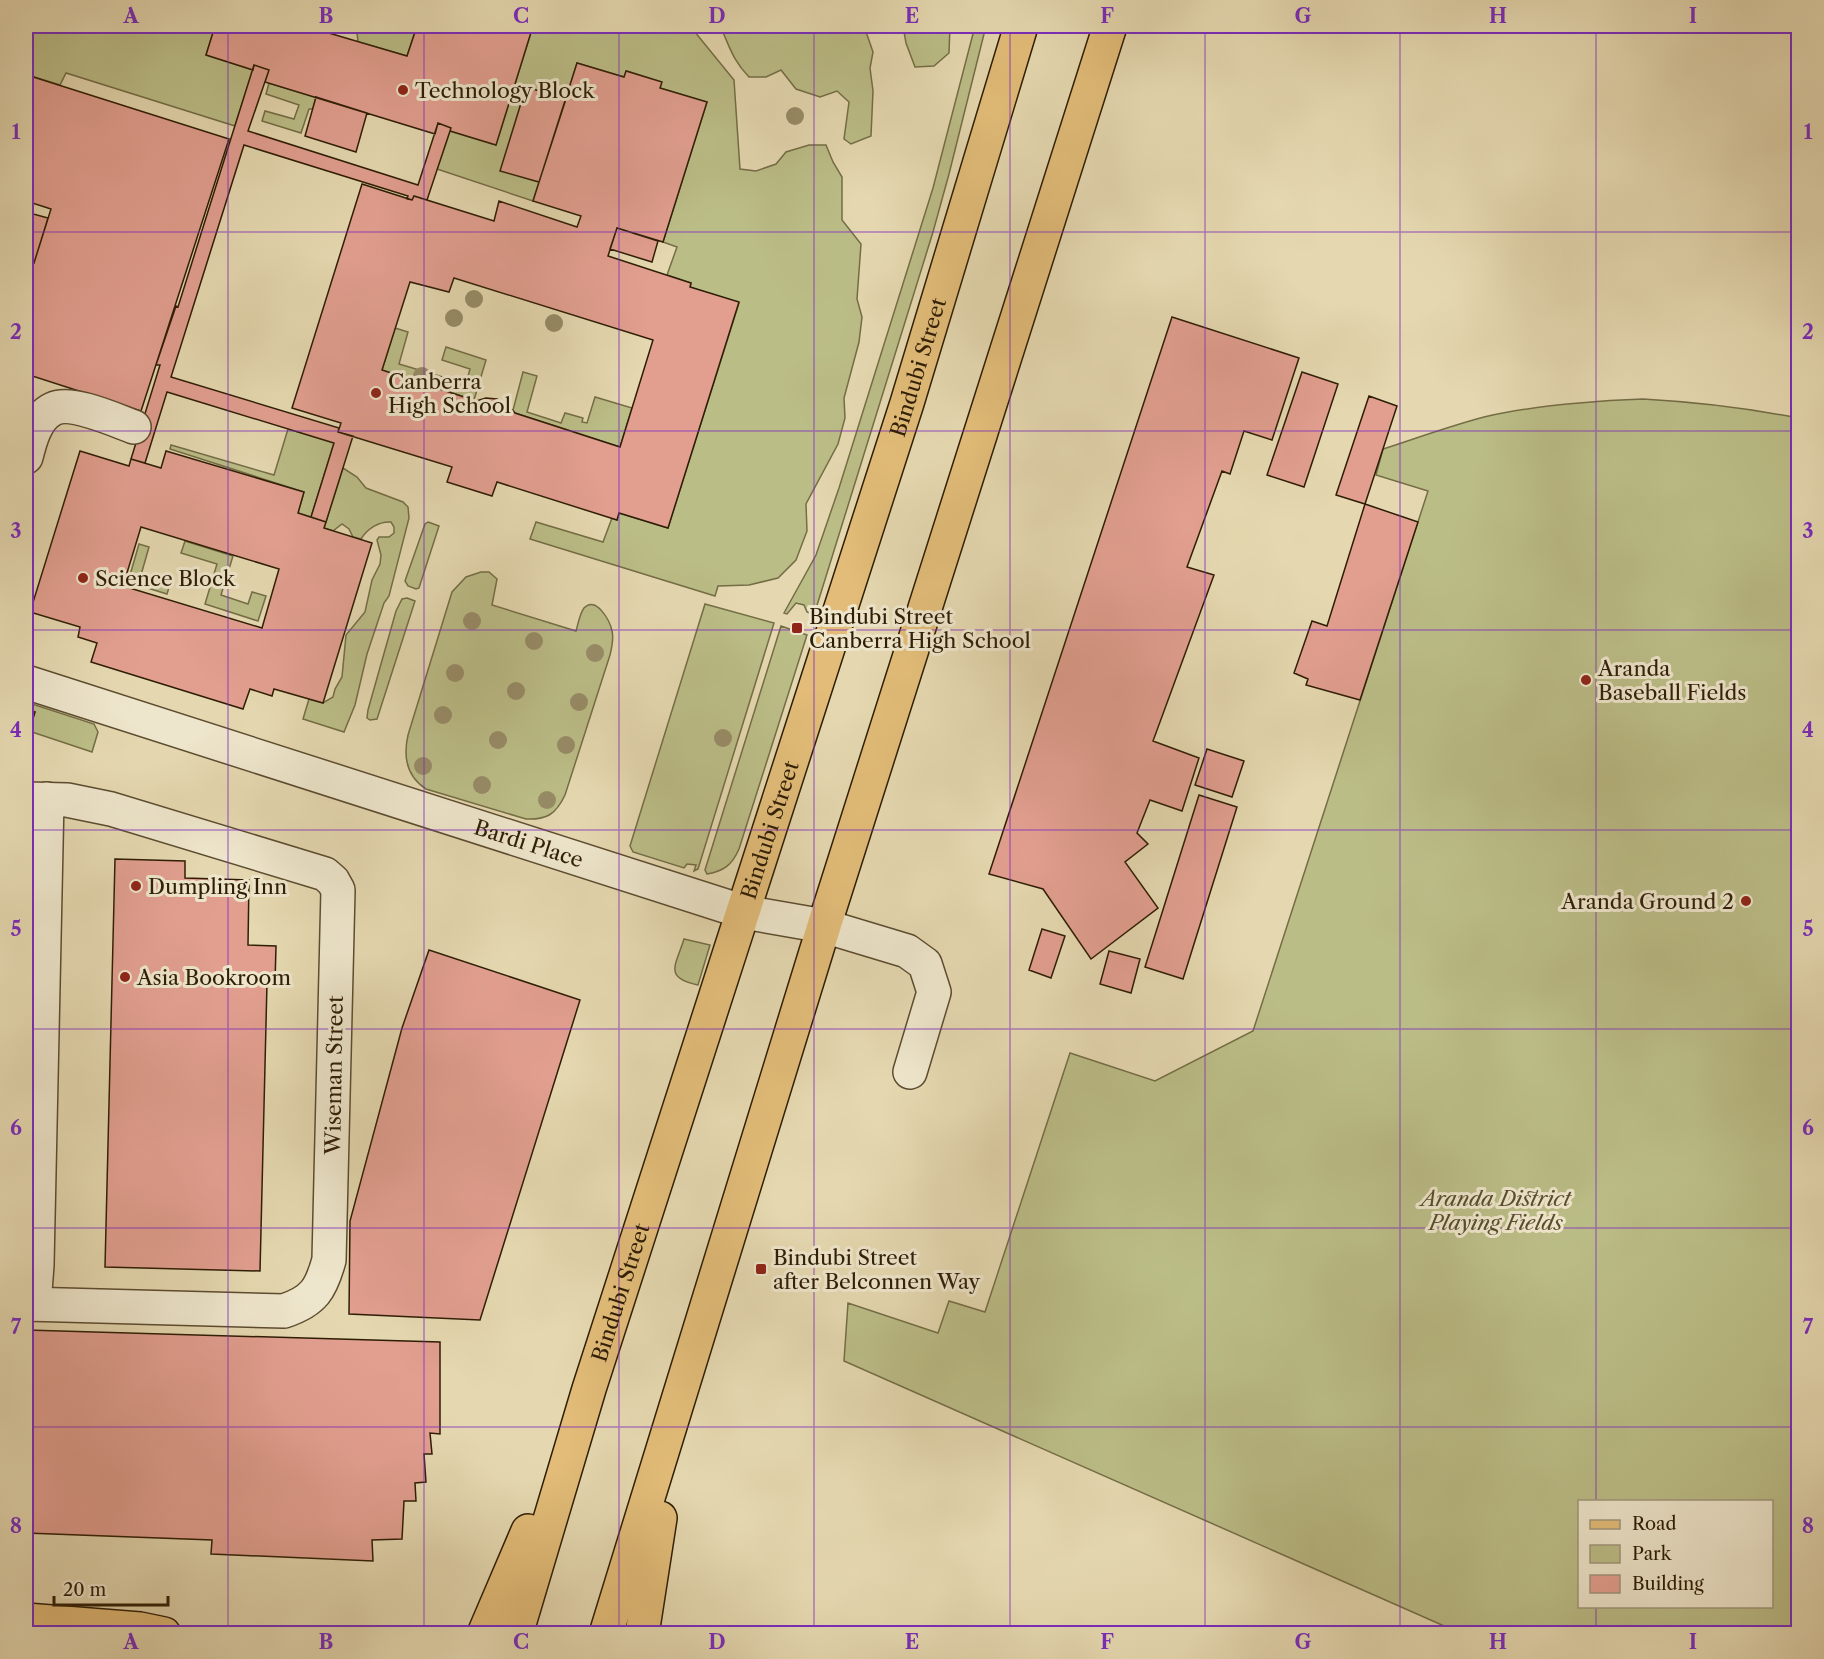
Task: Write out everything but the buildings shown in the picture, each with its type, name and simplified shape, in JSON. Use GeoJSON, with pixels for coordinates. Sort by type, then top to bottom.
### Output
{"type":"FeatureCollection","features":[{"type":"Feature","properties":{"kind":"main road"},"geometry":{"type":"LineString","coordinates":[[975,171],[1004,26]]}},
{"type":"Feature","properties":{"kind":"main road","name":"Bindubi Street"},"geometry":{"type":"LineString","coordinates":[[516,1634],[589,1389],[907,403],[975,171],[1021,26]]}},
{"type":"Feature","properties":{"kind":"main road"},"geometry":{"type":"LineString","coordinates":[[606,1634],[824,926],[1110,26]]}},
{"type":"Feature","properties":{"kind":"main road"},"geometry":{"type":"LineString","coordinates":[[484,1634],[589,1389]]}},
{"type":"Feature","properties":{"kind":"main road"},"geometry":{"type":"LineString","coordinates":[[642,1634],[680,1398]]}},
{"type":"Feature","properties":{"kind":"main road"},"geometry":{"type":"LineString","coordinates":[[26,1620],[140,1629],[164,1634]]}},
{"type":"Feature","properties":{"kind":"street"},"geometry":{"type":"LineString","coordinates":[[26,457],[33,433],[41,420],[53,408],[70,407],[86,410],[134,427]]}},
{"type":"Feature","properties":{"kind":"street","name":"Bardi Place"},"geometry":{"type":"LineString","coordinates":[[26,682],[744,912],[824,926],[907,951],[925,964],[934,992],[910,1072]]}},
{"type":"Feature","properties":{"kind":"street"},"geometry":{"type":"LineString","coordinates":[[30,1304],[37,1265],[36,799]]}},
{"type":"Feature","properties":{"kind":"street","name":"Wiseman Street"},"geometry":{"type":"LineString","coordinates":[[30,1304],[284,1311],[300,1306],[314,1295],[324,1279],[329,1260],[338,890],[325,874],[111,809],[67,800],[36,799]]}},
{"type":"Feature","properties":{"kind":"green space"},"geometry":{"type":"Polygon","coordinates":[[[26,26],[215,26],[206,55],[253,70],[235,126],[66,73],[60,85],[28,75],[26,80],[26,26]]]}},
{"type":"Feature","properties":{"kind":"green space"},"geometry":{"type":"Polygon","coordinates":[[[361,26],[417,26],[407,56],[358,42],[357,33],[361,26]]]}},
{"type":"Feature","properties":{"kind":"green space"},"geometry":{"type":"Polygon","coordinates":[[[533,26],[690,26],[734,80],[740,169],[756,171],[776,164],[786,152],[809,145],[826,145],[842,177],[842,220],[861,244],[857,299],[862,317],[859,342],[844,398],[845,418],[838,444],[806,504],[807,531],[796,560],[778,578],[749,585],[718,586],[715,596],[530,539],[536,522],[603,542],[612,518],[617,520],[619,513],[668,528],[739,303],[690,287],[691,283],[667,275],[677,247],[663,242],[707,102],[660,88],[661,82],[627,71],[624,77],[577,63],[566,99],[527,87],[501,170],[539,182],[533,201],[437,169],[450,131],[496,145],[533,26]]]}},
{"type":"Feature","properties":{"kind":"green space"},"geometry":{"type":"Polygon","coordinates":[[[720,26],[864,26],[873,52],[870,68],[873,91],[871,136],[851,144],[844,139],[849,102],[837,91],[820,97],[796,89],[781,70],[766,77],[749,77],[735,58],[720,26]]]}},
{"type":"Feature","properties":{"kind":"green space"},"geometry":{"type":"Polygon","coordinates":[[[903,26],[950,26],[949,53],[934,66],[915,67],[906,43],[903,26]]]}},
{"type":"Feature","properties":{"kind":"green space"},"geometry":{"type":"Polygon","coordinates":[[[975,26],[986,26],[949,174],[814,615],[807,612],[804,605],[796,603],[787,614],[784,613],[816,555],[839,488],[933,188],[975,26]]]}},
{"type":"Feature","properties":{"kind":"green space"},"geometry":{"type":"Polygon","coordinates":[[[269,83],[316,97],[313,109],[309,109],[301,133],[262,121],[265,111],[294,119],[299,105],[266,94],[269,83]]]}},
{"type":"Feature","properties":{"kind":"green space"},"geometry":{"type":"Polygon","coordinates":[[[395,328],[408,332],[399,364],[466,384],[470,369],[442,360],[446,347],[486,360],[474,400],[382,370],[395,328]]]}},
{"type":"Feature","properties":{"kind":"green space"},"geometry":{"type":"Polygon","coordinates":[[[523,372],[537,376],[527,412],[561,423],[565,413],[583,418],[582,422],[587,423],[595,397],[632,408],[620,447],[515,413],[513,410],[523,372]]]}},
{"type":"Feature","properties":{"kind":"green space","name":"Aranda District Playing Fields"},"geometry":{"type":"Polygon","coordinates":[[[1643,399],[1760,411],[1798,418],[1798,1633],[1460,1633],[844,1361],[848,1303],[938,1333],[949,1301],[985,1312],[1070,1053],[1155,1081],[1253,1031],[1428,491],[1376,475],[1383,449],[1484,417],[1563,404],[1643,399]]]}},
{"type":"Feature","properties":{"kind":"green space"},"geometry":{"type":"Polygon","coordinates":[[[288,429],[334,443],[311,517],[298,513],[304,492],[170,449],[171,445],[274,475],[288,429]]]}},
{"type":"Feature","properties":{"kind":"green space"},"geometry":{"type":"Polygon","coordinates":[[[343,468],[357,477],[366,488],[403,502],[408,507],[409,518],[389,596],[384,603],[367,654],[355,705],[344,732],[303,719],[309,699],[323,703],[333,697],[342,677],[346,635],[365,612],[372,580],[380,564],[381,555],[377,540],[379,537],[389,537],[394,533],[394,527],[391,522],[378,524],[361,539],[353,537],[349,529],[342,524],[333,531],[324,528],[343,468]]]}},
{"type":"Feature","properties":{"kind":"green space"},"geometry":{"type":"Polygon","coordinates":[[[428,522],[439,526],[419,588],[416,589],[408,586],[405,581],[425,524],[428,522]]]}},
{"type":"Feature","properties":{"kind":"green space"},"geometry":{"type":"Polygon","coordinates":[[[185,541],[233,556],[221,595],[248,604],[252,592],[266,596],[258,621],[205,604],[217,564],[181,553],[185,541]]]}},
{"type":"Feature","properties":{"kind":"green space"},"geometry":{"type":"Polygon","coordinates":[[[139,544],[149,547],[141,575],[170,584],[167,594],[128,582],[139,544]]]}},
{"type":"Feature","properties":{"kind":"green space"},"geometry":{"type":"Polygon","coordinates":[[[489,572],[497,579],[492,605],[576,631],[584,608],[593,605],[602,611],[612,631],[610,655],[565,795],[558,807],[545,817],[526,819],[426,789],[410,772],[406,758],[408,735],[452,592],[466,577],[489,572]]]}},
{"type":"Feature","properties":{"kind":"green space"},"geometry":{"type":"Polygon","coordinates":[[[402,599],[415,601],[377,719],[370,720],[367,718],[368,710],[396,611],[402,599]]]}},
{"type":"Feature","properties":{"kind":"green space"},"geometry":{"type":"Polygon","coordinates":[[[705,604],[774,623],[698,869],[694,871],[696,865],[687,864],[684,868],[633,852],[630,846],[705,604]]]}},
{"type":"Feature","properties":{"kind":"green space"},"geometry":{"type":"Polygon","coordinates":[[[781,626],[807,635],[739,849],[727,866],[707,874],[705,870],[781,626]]]}},
{"type":"Feature","properties":{"kind":"green space"},"geometry":{"type":"Polygon","coordinates":[[[26,702],[94,724],[98,732],[92,752],[29,731],[35,712],[26,709],[26,702]]]}},
{"type":"Feature","properties":{"kind":"green space"},"geometry":{"type":"Polygon","coordinates":[[[684,939],[710,945],[698,985],[680,979],[676,974],[676,963],[684,939]]]}},
{"type":"Feature","properties":{"kind":"place","name":"Technology Block"},"geometry":{"type":"Point","coordinates":[403,90]}},
{"type":"Feature","properties":{"kind":"place","name":"Canberra High School"},"geometry":{"type":"Point","coordinates":[376,393]}},
{"type":"Feature","properties":{"kind":"place","name":"Science Block"},"geometry":{"type":"Point","coordinates":[83,578]}},
{"type":"Feature","properties":{"kind":"place","name":"Bindubi Street Canberra High School"},"geometry":{"type":"Point","coordinates":[797,628]}},
{"type":"Feature","properties":{"kind":"place","name":"Aranda Baseball Fields"},"geometry":{"type":"Point","coordinates":[1586,680]}},
{"type":"Feature","properties":{"kind":"place","name":"Dumpling Inn"},"geometry":{"type":"Point","coordinates":[136,886]}},
{"type":"Feature","properties":{"kind":"place","name":"Aranda Ground 2"},"geometry":{"type":"Point","coordinates":[1746,901]}},
{"type":"Feature","properties":{"kind":"place","name":"Asia Bookroom"},"geometry":{"type":"Point","coordinates":[125,977]}},
{"type":"Feature","properties":{"kind":"place","name":"Bindubi Street after Belconnen Way"},"geometry":{"type":"Point","coordinates":[761,1269]}}]}
